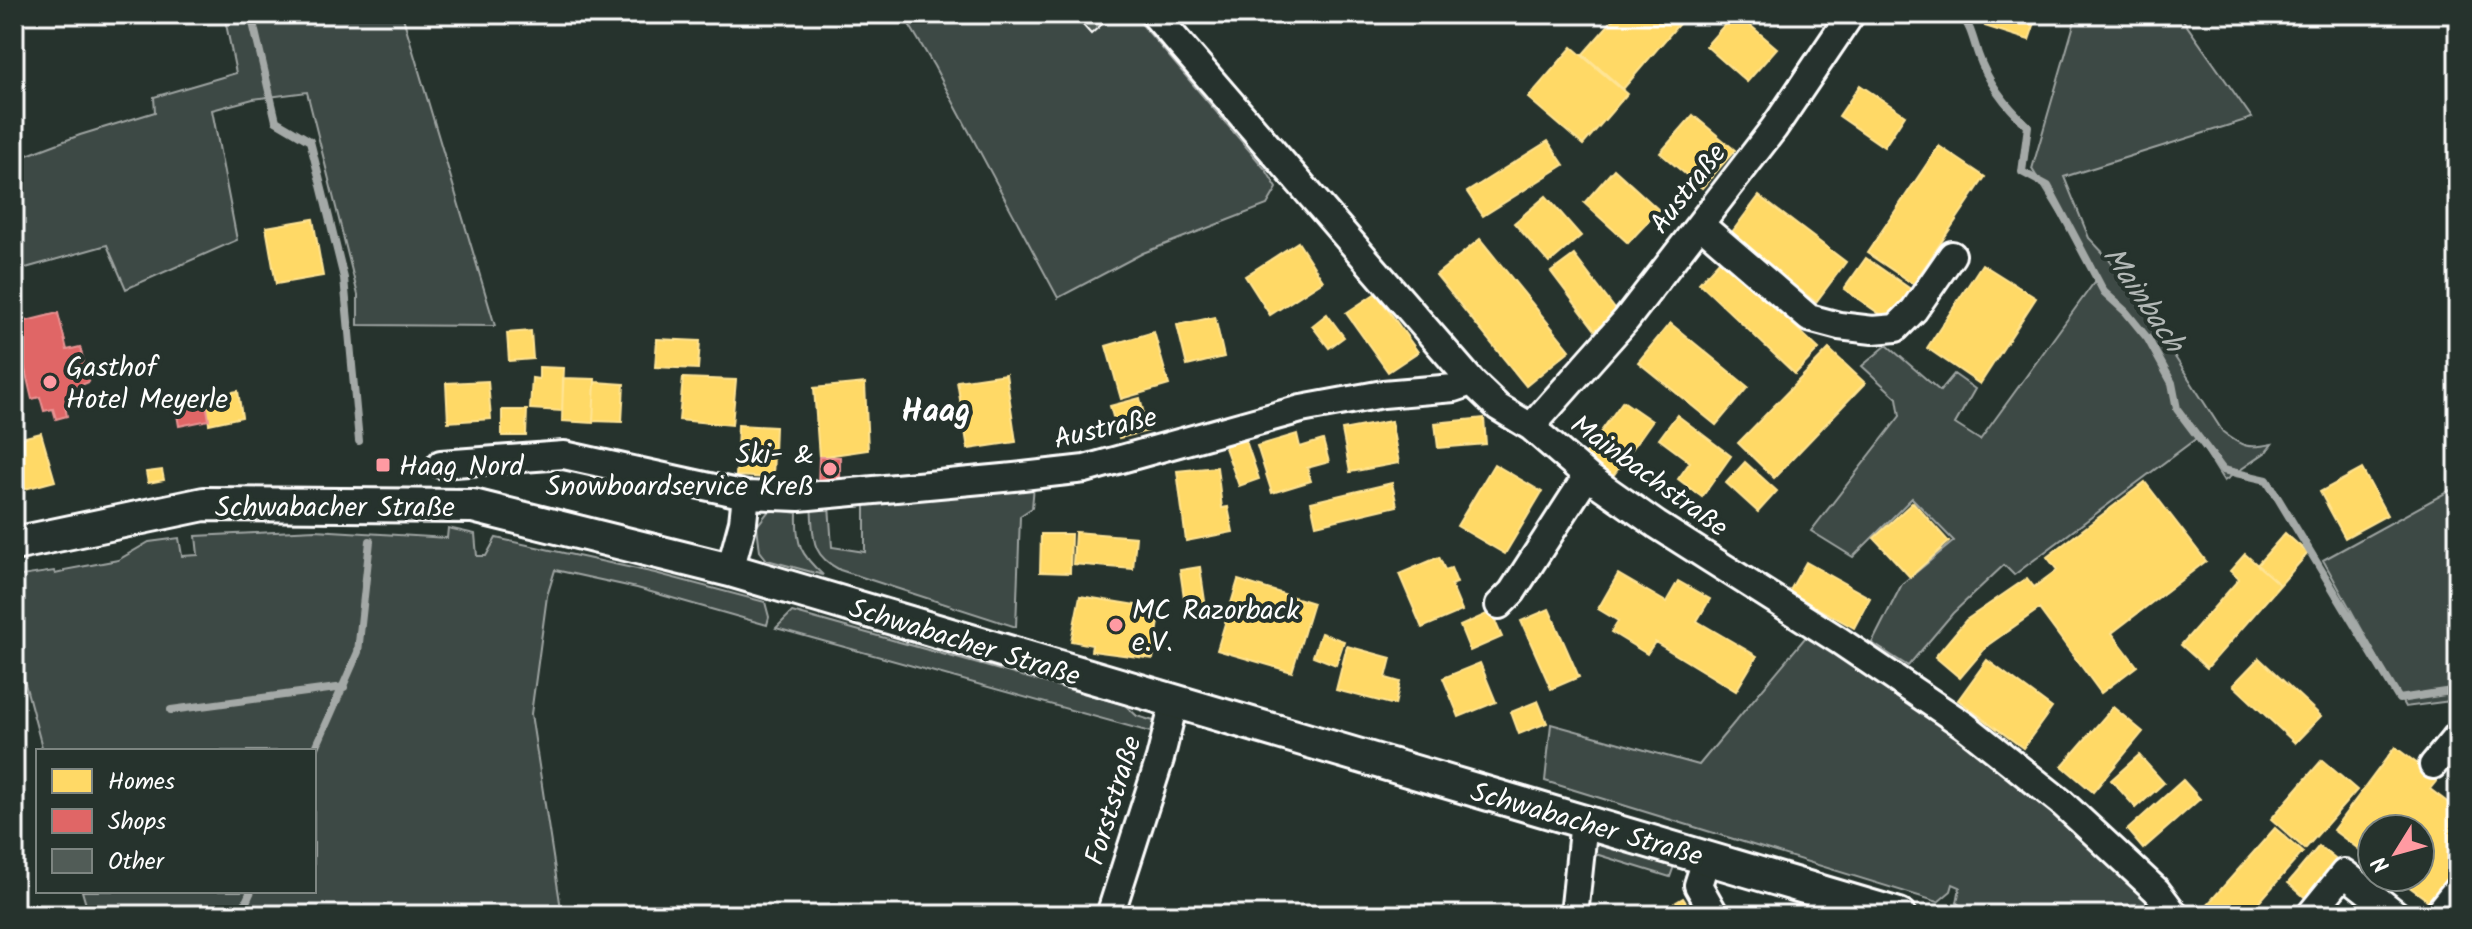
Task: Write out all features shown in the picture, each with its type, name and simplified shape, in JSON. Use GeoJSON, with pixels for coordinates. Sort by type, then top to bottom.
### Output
{"type":"FeatureCollection","features":[{"type":"Feature","properties":{"kind":"main road","name":"Schwabacher Straße"},"geometry":{"type":"LineString","coordinates":[[14,544],[204,504],[473,506],[730,570],[1899,915]]}},
{"type":"Feature","properties":{"kind":"street","name":"Mainbachstraße"},"geometry":{"type":"LineString","coordinates":[[1154,14],[1472,382],[1498,407],[1531,427],[1587,476],[1657,525],[1840,641],[1964,725],[2061,802],[2157,891],[2175,915]]}},
{"type":"Feature","properties":{"kind":"street","name":"Austraße"},"geometry":{"type":"LineString","coordinates":[[1531,427],[1626,320],[1774,128],[1851,14]]}},
{"type":"Feature","properties":{"kind":"street"},"geometry":{"type":"LineString","coordinates":[[1700,224],[1809,318],[1839,326],[1873,330],[1896,328],[1914,310],[1952,255]]}},
{"type":"Feature","properties":{"kind":"street","name":"Austraße"},"geometry":{"type":"LineString","coordinates":[[441,464],[564,455],[746,495],[799,497],[1085,469],[1301,409],[1383,394],[1454,388],[1472,382]]}},
{"type":"Feature","properties":{"kind":"street"},"geometry":{"type":"LineString","coordinates":[[1499,605],[1512,592],[1587,476]]}},
{"type":"Feature","properties":{"kind":"street"},"geometry":{"type":"LineString","coordinates":[[730,570],[743,522],[746,495]]}},
{"type":"Feature","properties":{"kind":"street","name":"Forststraße"},"geometry":{"type":"LineString","coordinates":[[1110,915],[1160,759],[1174,703]]}},
{"type":"Feature","properties":{"kind":"street"},"geometry":{"type":"LineString","coordinates":[[2433,765],[2458,735]]}},
{"type":"Feature","properties":{"kind":"street"},"geometry":{"type":"LineString","coordinates":[[1574,915],[1584,821]]}},
{"type":"Feature","properties":{"kind":"street"},"geometry":{"type":"LineString","coordinates":[[1707,857],[1698,885],[1715,915]]}},
{"type":"Feature","properties":{"kind":"street"},"geometry":{"type":"LineString","coordinates":[[2310,915],[2344,873],[2397,915]]}},
{"type":"Feature","properties":{"kind":"street"},"geometry":{"type":"LineString","coordinates":[[2436,915],[2458,888]]}},
{"type":"Feature","properties":{"kind":"shaded area"},"geometry":{"type":"Polygon","coordinates":[[[224,14],[402,14],[495,326],[358,325],[358,295],[307,92],[253,99],[212,110],[237,240],[126,289],[107,245],[22,269],[14,254],[14,160],[155,112],[154,97],[236,73],[224,14]]]}},
{"type":"Feature","properties":{"kind":"shaded area"},"geometry":{"type":"Polygon","coordinates":[[[903,14],[1133,14],[1266,170],[1277,188],[1267,205],[1143,253],[1058,298],[903,14]]]}},
{"type":"Feature","properties":{"kind":"shaded area"},"geometry":{"type":"Polygon","coordinates":[[[2077,14],[2189,14],[2183,20],[2252,118],[2064,177],[2089,238],[2108,258],[2143,307],[2223,432],[2246,446],[2272,444],[2266,452],[2224,481],[2197,438],[2014,575],[2004,565],[1953,613],[1908,666],[1872,643],[1902,584],[1954,541],[1912,498],[1853,557],[1811,531],[1900,416],[1897,398],[1862,366],[1887,345],[1940,391],[1954,374],[1975,389],[1955,424],[1980,440],[2098,277],[2032,169],[2077,14]]]}},
{"type":"Feature","properties":{"kind":"shaded area"},"geometry":{"type":"Polygon","coordinates":[[[1034,485],[1032,508],[1020,516],[1016,627],[840,570],[823,558],[815,544],[811,505],[829,505],[832,547],[865,552],[865,504],[971,495],[1034,485]]]}},
{"type":"Feature","properties":{"kind":"shaded area"},"geometry":{"type":"Polygon","coordinates":[[[2458,486],[2458,700],[2405,707],[2323,560],[2458,486]]]}},
{"type":"Feature","properties":{"kind":"shaded area"},"geometry":{"type":"Polygon","coordinates":[[[768,512],[797,513],[801,548],[823,575],[767,560],[760,551],[757,526],[768,512]]]}},
{"type":"Feature","properties":{"kind":"shaded area"},"geometry":{"type":"Polygon","coordinates":[[[448,528],[475,534],[477,556],[486,556],[496,538],[655,573],[765,602],[769,617],[767,625],[637,588],[555,570],[547,596],[531,714],[562,915],[89,915],[83,893],[316,893],[316,749],[42,749],[14,642],[14,577],[54,571],[55,574],[118,560],[149,542],[179,538],[182,556],[198,555],[196,536],[315,530],[447,538],[448,528]]]}},
{"type":"Feature","properties":{"kind":"shaded area"},"geometry":{"type":"Polygon","coordinates":[[[792,612],[1125,705],[1137,716],[1167,725],[1157,734],[776,628],[792,612]]]}},
{"type":"Feature","properties":{"kind":"shaded area"},"geometry":{"type":"Polygon","coordinates":[[[1809,633],[1956,735],[2041,800],[2102,856],[2159,915],[1987,915],[1968,910],[1957,903],[1960,887],[1953,884],[1951,891],[1938,902],[1545,781],[1551,724],[1699,765],[1809,633]]]}},
{"type":"Feature","properties":{"kind":"shaded area"},"geometry":{"type":"Polygon","coordinates":[[[1593,841],[1674,866],[1670,877],[1589,852],[1593,841]]]}},
{"type":"Feature","properties":{"kind":"building: Homes"},"geometry":{"type":"Polygon","coordinates":[[[1618,14],[1678,14],[1683,19],[1623,89],[1583,54],[1618,14]]]}},
{"type":"Feature","properties":{"kind":"building: Homes"},"geometry":{"type":"Polygon","coordinates":[[[1734,14],[1777,48],[1747,82],[1706,46],[1734,14]]]}},
{"type":"Feature","properties":{"kind":"building: Homes"},"geometry":{"type":"Polygon","coordinates":[[[1989,14],[2038,14],[2029,40],[1985,26],[1989,14]]]}},
{"type":"Feature","properties":{"kind":"building: Homes"},"geometry":{"type":"Polygon","coordinates":[[[1572,47],[1627,94],[1583,145],[1528,98],[1572,47]]]}},
{"type":"Feature","properties":{"kind":"building: Homes"},"geometry":{"type":"Polygon","coordinates":[[[1860,85],[1905,115],[1884,147],[1839,116],[1860,85]]]}},
{"type":"Feature","properties":{"kind":"building: Homes"},"geometry":{"type":"Polygon","coordinates":[[[1693,115],[1735,150],[1702,188],[1660,153],[1693,115]]]}},
{"type":"Feature","properties":{"kind":"building: Homes"},"geometry":{"type":"Polygon","coordinates":[[[1548,141],[1564,165],[1483,216],[1467,192],[1548,141]]]}},
{"type":"Feature","properties":{"kind":"building: Homes"},"geometry":{"type":"Polygon","coordinates":[[[1939,146],[1985,177],[1913,284],[1867,253],[1939,146]]]}},
{"type":"Feature","properties":{"kind":"building: Homes"},"geometry":{"type":"Polygon","coordinates":[[[1614,169],[1659,210],[1628,243],[1584,203],[1614,169]]]}},
{"type":"Feature","properties":{"kind":"building: Homes"},"geometry":{"type":"Polygon","coordinates":[[[1546,196],[1581,236],[1549,263],[1514,223],[1546,196]]]}},
{"type":"Feature","properties":{"kind":"building: Homes"},"geometry":{"type":"Polygon","coordinates":[[[1759,196],[1846,262],[1816,302],[1729,236],[1759,196]]]}},
{"type":"Feature","properties":{"kind":"building: Homes"},"geometry":{"type":"Polygon","coordinates":[[[313,219],[323,276],[276,284],[266,227],[313,219]]]}},
{"type":"Feature","properties":{"kind":"building: Homes"},"geometry":{"type":"Polygon","coordinates":[[[1480,239],[1570,350],[1526,386],[1436,275],[1480,239]]]}},
{"type":"Feature","properties":{"kind":"building: Homes"},"geometry":{"type":"Polygon","coordinates":[[[1298,242],[1323,281],[1270,315],[1245,276],[1298,242]]]}},
{"type":"Feature","properties":{"kind":"building: Homes"},"geometry":{"type":"Polygon","coordinates":[[[1574,255],[1618,313],[1595,330],[1551,272],[1574,255]]]}},
{"type":"Feature","properties":{"kind":"building: Homes"},"geometry":{"type":"Polygon","coordinates":[[[1722,258],[1819,349],[1795,374],[1699,283],[1722,258]]]}},
{"type":"Feature","properties":{"kind":"building: Homes"},"geometry":{"type":"Polygon","coordinates":[[[1866,258],[1912,290],[1890,321],[1844,289],[1866,258]]]}},
{"type":"Feature","properties":{"kind":"building: Homes"},"geometry":{"type":"Polygon","coordinates":[[[1982,264],[2036,298],[1980,384],[1927,348],[1982,264]]]}},
{"type":"Feature","properties":{"kind":"building: Homes"},"geometry":{"type":"Polygon","coordinates":[[[1376,293],[1418,352],[1388,372],[1346,313],[1376,293]]]}},
{"type":"Feature","properties":{"kind":"building: Homes"},"geometry":{"type":"Polygon","coordinates":[[[1327,314],[1344,337],[1329,348],[1312,326],[1327,314]]]}},
{"type":"Feature","properties":{"kind":"building: Homes"},"geometry":{"type":"Polygon","coordinates":[[[1215,317],[1224,357],[1187,366],[1177,325],[1215,317]]]}},
{"type":"Feature","properties":{"kind":"building: Homes"},"geometry":{"type":"Polygon","coordinates":[[[1670,323],[1748,387],[1716,425],[1638,362],[1670,323]]]}},
{"type":"Feature","properties":{"kind":"building: Homes"},"geometry":{"type":"Polygon","coordinates":[[[531,331],[533,359],[509,361],[507,333],[531,331]]]}},
{"type":"Feature","properties":{"kind":"building: Homes"},"geometry":{"type":"Polygon","coordinates":[[[1154,332],[1169,385],[1121,399],[1106,346],[1154,332]]]}},
{"type":"Feature","properties":{"kind":"building: Homes"},"geometry":{"type":"Polygon","coordinates":[[[657,339],[700,341],[698,369],[655,367],[657,339]]]}},
{"type":"Feature","properties":{"kind":"building: Homes"},"geometry":{"type":"Polygon","coordinates":[[[1829,349],[1865,383],[1774,478],[1738,443],[1829,349]]]}},
{"type":"Feature","properties":{"kind":"building: Homes"},"geometry":{"type":"Polygon","coordinates":[[[539,367],[564,368],[562,411],[530,409],[532,378],[539,379],[539,367]]]}},
{"type":"Feature","properties":{"kind":"building: Homes"},"geometry":{"type":"Polygon","coordinates":[[[1006,374],[1016,442],[968,449],[957,381],[1006,374]]]}},
{"type":"Feature","properties":{"kind":"building: Homes"},"geometry":{"type":"Polygon","coordinates":[[[563,378],[595,379],[593,423],[562,421],[563,378]]]}},
{"type":"Feature","properties":{"kind":"building: Homes"},"geometry":{"type":"Polygon","coordinates":[[[683,378],[736,380],[732,425],[679,420],[683,378]]]}},
{"type":"Feature","properties":{"kind":"building: Homes"},"geometry":{"type":"Polygon","coordinates":[[[488,381],[491,419],[448,422],[446,383],[488,381]]]}},
{"type":"Feature","properties":{"kind":"building: Homes"},"geometry":{"type":"Polygon","coordinates":[[[595,382],[624,384],[622,422],[593,421],[595,382]]]}},
{"type":"Feature","properties":{"kind":"building: Homes"},"geometry":{"type":"Polygon","coordinates":[[[865,383],[868,450],[819,457],[814,388],[865,383]]]}},
{"type":"Feature","properties":{"kind":"building: Homes"},"geometry":{"type":"Polygon","coordinates":[[[238,391],[242,417],[209,424],[205,397],[238,391]]]}},
{"type":"Feature","properties":{"kind":"building: Homes"},"geometry":{"type":"Polygon","coordinates":[[[1140,398],[1148,431],[1119,438],[1110,406],[1140,398]]]}},
{"type":"Feature","properties":{"kind":"building: Homes"},"geometry":{"type":"Polygon","coordinates":[[[1623,401],[1652,421],[1613,476],[1584,455],[1623,401]]]}},
{"type":"Feature","properties":{"kind":"building: Homes"},"geometry":{"type":"Polygon","coordinates":[[[502,410],[527,410],[526,436],[502,436],[502,410]]]}},
{"type":"Feature","properties":{"kind":"building: Homes"},"geometry":{"type":"Polygon","coordinates":[[[1677,415],[1731,456],[1702,497],[1678,479],[1690,462],[1659,439],[1677,415]]]}},
{"type":"Feature","properties":{"kind":"building: Homes"},"geometry":{"type":"Polygon","coordinates":[[[1484,418],[1486,444],[1438,448],[1435,423],[1484,418]]]}},
{"type":"Feature","properties":{"kind":"building: Homes"},"geometry":{"type":"Polygon","coordinates":[[[1391,421],[1399,463],[1350,472],[1342,430],[1391,421]]]}},
{"type":"Feature","properties":{"kind":"building: Homes"},"geometry":{"type":"Polygon","coordinates":[[[738,425],[775,427],[773,478],[736,476],[738,425]]]}},
{"type":"Feature","properties":{"kind":"building: Homes"},"geometry":{"type":"Polygon","coordinates":[[[41,433],[55,481],[14,492],[14,440],[41,433]]]}},
{"type":"Feature","properties":{"kind":"building: Homes"},"geometry":{"type":"Polygon","coordinates":[[[1297,434],[1300,447],[1323,440],[1329,462],[1307,468],[1311,481],[1272,493],[1257,446],[1297,434]]]}},
{"type":"Feature","properties":{"kind":"building: Homes"},"geometry":{"type":"Polygon","coordinates":[[[1244,435],[1259,479],[1239,486],[1223,442],[1244,435]]]}},
{"type":"Feature","properties":{"kind":"building: Homes"},"geometry":{"type":"Polygon","coordinates":[[[1745,462],[1777,491],[1758,512],[1726,483],[1745,462]]]}},
{"type":"Feature","properties":{"kind":"building: Homes"},"geometry":{"type":"Polygon","coordinates":[[[1494,464],[1542,492],[1505,554],[1457,526],[1494,464]]]}},
{"type":"Feature","properties":{"kind":"building: Homes"},"geometry":{"type":"Polygon","coordinates":[[[1217,467],[1222,508],[1228,507],[1233,532],[1186,541],[1177,471],[1217,467]]]}},
{"type":"Feature","properties":{"kind":"building: Homes"},"geometry":{"type":"Polygon","coordinates":[[[2362,469],[2387,515],[2345,538],[2320,492],[2362,469]]]}},
{"type":"Feature","properties":{"kind":"building: Homes"},"geometry":{"type":"Polygon","coordinates":[[[162,470],[164,480],[148,483],[146,472],[162,470]]]}},
{"type":"Feature","properties":{"kind":"building: Homes"},"geometry":{"type":"Polygon","coordinates":[[[2145,482],[2206,561],[2112,633],[2137,666],[2101,693],[2039,609],[1988,645],[1960,678],[1935,657],[1966,620],[2027,578],[2034,587],[2057,570],[2047,557],[2145,482]]]}},
{"type":"Feature","properties":{"kind":"building: Homes"},"geometry":{"type":"Polygon","coordinates":[[[1392,483],[1397,506],[1316,525],[1311,502],[1392,483]]]}},
{"type":"Feature","properties":{"kind":"building: Homes"},"geometry":{"type":"Polygon","coordinates":[[[1913,502],[1949,542],[1910,577],[1874,538],[1913,502]]]}},
{"type":"Feature","properties":{"kind":"building: Homes"},"geometry":{"type":"Polygon","coordinates":[[[1075,532],[1136,537],[1133,569],[1073,564],[1075,532]]]}},
{"type":"Feature","properties":{"kind":"building: Homes"},"geometry":{"type":"Polygon","coordinates":[[[2285,533],[2308,553],[2280,585],[2257,565],[2285,533]]]}},
{"type":"Feature","properties":{"kind":"building: Homes"},"geometry":{"type":"Polygon","coordinates":[[[1041,534],[1071,534],[1070,573],[1040,572],[1041,534]]]}},
{"type":"Feature","properties":{"kind":"building: Homes"},"geometry":{"type":"Polygon","coordinates":[[[2245,554],[2280,585],[2207,668],[2181,645],[2239,579],[2230,571],[2245,554]]]}},
{"type":"Feature","properties":{"kind":"building: Homes"},"geometry":{"type":"Polygon","coordinates":[[[1439,557],[1445,570],[1451,568],[1457,583],[1451,585],[1462,611],[1422,628],[1399,574],[1439,557]]]}},
{"type":"Feature","properties":{"kind":"building: Homes"},"geometry":{"type":"Polygon","coordinates":[[[1806,562],[1870,598],[1854,628],[1789,592],[1806,562]]]}},
{"type":"Feature","properties":{"kind":"building: Homes"},"geometry":{"type":"Polygon","coordinates":[[[1200,567],[1206,608],[1186,611],[1180,570],[1200,567]]]}},
{"type":"Feature","properties":{"kind":"building: Homes"},"geometry":{"type":"Polygon","coordinates":[[[1618,574],[1666,602],[1678,581],[1710,599],[1697,621],[1757,656],[1736,691],[1655,642],[1647,654],[1611,632],[1618,621],[1598,609],[1618,574]]]}},
{"type":"Feature","properties":{"kind":"building: Homes"},"geometry":{"type":"Polygon","coordinates":[[[1238,580],[1313,603],[1292,672],[1217,650],[1238,580]]]}},
{"type":"Feature","properties":{"kind":"building: Homes","name":"MC Razorback e.V."},"geometry":{"type":"Polygon","coordinates":[[[1080,596],[1161,609],[1153,659],[1091,651],[1092,645],[1071,641],[1080,596]]]}},
{"type":"Feature","properties":{"kind":"building: Homes"},"geometry":{"type":"Polygon","coordinates":[[[1549,609],[1579,677],[1551,689],[1521,621],[1549,609]]]}},
{"type":"Feature","properties":{"kind":"building: Homes"},"geometry":{"type":"Polygon","coordinates":[[[1491,612],[1502,637],[1470,651],[1460,626],[1491,612]]]}},
{"type":"Feature","properties":{"kind":"building: Homes"},"geometry":{"type":"Polygon","coordinates":[[[1321,633],[1344,641],[1336,665],[1313,656],[1321,633]]]}},
{"type":"Feature","properties":{"kind":"building: Homes"},"geometry":{"type":"Polygon","coordinates":[[[1347,646],[1391,658],[1386,678],[1400,682],[1395,705],[1336,690],[1347,646]]]}},
{"type":"Feature","properties":{"kind":"building: Homes"},"geometry":{"type":"Polygon","coordinates":[[[2259,658],[2321,716],[2295,743],[2233,685],[2259,658]]]}},
{"type":"Feature","properties":{"kind":"building: Homes"},"geometry":{"type":"Polygon","coordinates":[[[1987,660],[2052,708],[2023,748],[1958,700],[1987,660]]]}},
{"type":"Feature","properties":{"kind":"building: Homes"},"geometry":{"type":"Polygon","coordinates":[[[1480,663],[1496,702],[1459,717],[1443,678],[1480,663]]]}},
{"type":"Feature","properties":{"kind":"building: Homes"},"geometry":{"type":"Polygon","coordinates":[[[1538,701],[1547,723],[1519,734],[1511,712],[1538,701]]]}},
{"type":"Feature","properties":{"kind":"building: Homes"},"geometry":{"type":"Polygon","coordinates":[[[2113,707],[2143,732],[2093,792],[2062,766],[2113,707]]]}},
{"type":"Feature","properties":{"kind":"building: Homes"},"geometry":{"type":"Polygon","coordinates":[[[2395,747],[2438,779],[2430,789],[2458,810],[2458,864],[2430,902],[2418,893],[2436,893],[2436,813],[2356,813],[2356,847],[2333,830],[2395,747]]]}},
{"type":"Feature","properties":{"kind":"building: Homes"},"geometry":{"type":"Polygon","coordinates":[[[2139,755],[2164,783],[2136,808],[2111,780],[2139,755]]]}},
{"type":"Feature","properties":{"kind":"building: Homes"},"geometry":{"type":"Polygon","coordinates":[[[2322,760],[2357,790],[2305,849],[2271,819],[2322,760]]]}},
{"type":"Feature","properties":{"kind":"building: Homes"},"geometry":{"type":"Polygon","coordinates":[[[2183,780],[2200,799],[2143,849],[2127,830],[2183,780]]]}},
{"type":"Feature","properties":{"kind":"building: Homes"},"geometry":{"type":"Polygon","coordinates":[[[2275,828],[2303,852],[2248,915],[2218,915],[2207,905],[2275,828]]]}},
{"type":"Feature","properties":{"kind":"building: Homes"},"geometry":{"type":"Polygon","coordinates":[[[2319,846],[2340,863],[2309,901],[2288,883],[2319,846]]]}},
{"type":"Feature","properties":{"kind":"building: Homes"},"geometry":{"type":"Polygon","coordinates":[[[1683,898],[1694,915],[1654,915],[1683,898]]]}},
{"type":"Feature","properties":{"kind":"building: Shops"},"geometry":{"type":"Polygon","coordinates":[[[58,313],[67,350],[80,347],[89,382],[69,390],[72,404],[65,406],[67,416],[56,419],[53,409],[44,411],[40,397],[32,399],[14,324],[58,313]]]}},
{"type":"Feature","properties":{"kind":"building: Shops"},"geometry":{"type":"Polygon","coordinates":[[[205,397],[209,420],[179,426],[175,403],[205,397]]]}},
{"type":"Feature","properties":{"kind":"building: Shops"},"geometry":{"type":"Polygon","coordinates":[[[819,457],[840,457],[840,484],[818,484],[819,457]]]}},
{"type":"Feature","properties":{"kind":"building: Other"},"geometry":{"type":"Polygon","coordinates":[[[1073,14],[1107,14],[1110,17],[1091,34],[1073,14]]]}},
{"type":"Feature","properties":{"kind":"waterway"},"geometry":{"type":"LineString","coordinates":[[251,14],[276,121],[310,141],[344,278],[359,441]]}},
{"type":"Feature","properties":{"kind":"waterway","name":"Mainbach"},"geometry":{"type":"LineString","coordinates":[[1961,14],[1992,84],[2028,126],[2022,172],[2048,186],[2104,292],[2148,339],[2172,383],[2177,409],[2223,470],[2267,480],[2399,699],[2458,690]]}},
{"type":"Feature","properties":{"kind":"waterway"},"geometry":{"type":"LineString","coordinates":[[315,749],[358,652],[370,541]]}},
{"type":"Feature","properties":{"kind":"waterway"},"geometry":{"type":"LineString","coordinates":[[171,710],[344,687]]}},
{"type":"Feature","properties":{"kind":"waterway"},"geometry":{"type":"LineString","coordinates":[[242,911],[250,893]]}},
{"type":"Feature","properties":{"kind":"place","name":"Gasthof Hotel Meyerle"},"geometry":{"type":"Point","coordinates":[50,382]}},
{"type":"Feature","properties":{"kind":"place","name":"Haag Nord"},"geometry":{"type":"Point","coordinates":[383,465]}},
{"type":"Feature","properties":{"kind":"place","name":"Ski- & Snowboardservice Kreß"},"geometry":{"type":"Point","coordinates":[830,469]}},
{"type":"Feature","properties":{"kind":"place","name":"MC Razorback e.V."},"geometry":{"type":"Point","coordinates":[1116,625]}},
{"type":"Feature","properties":{"kind":"district","name":"Haag"},"geometry":{"type":"Point","coordinates":[936,410]}}]}
